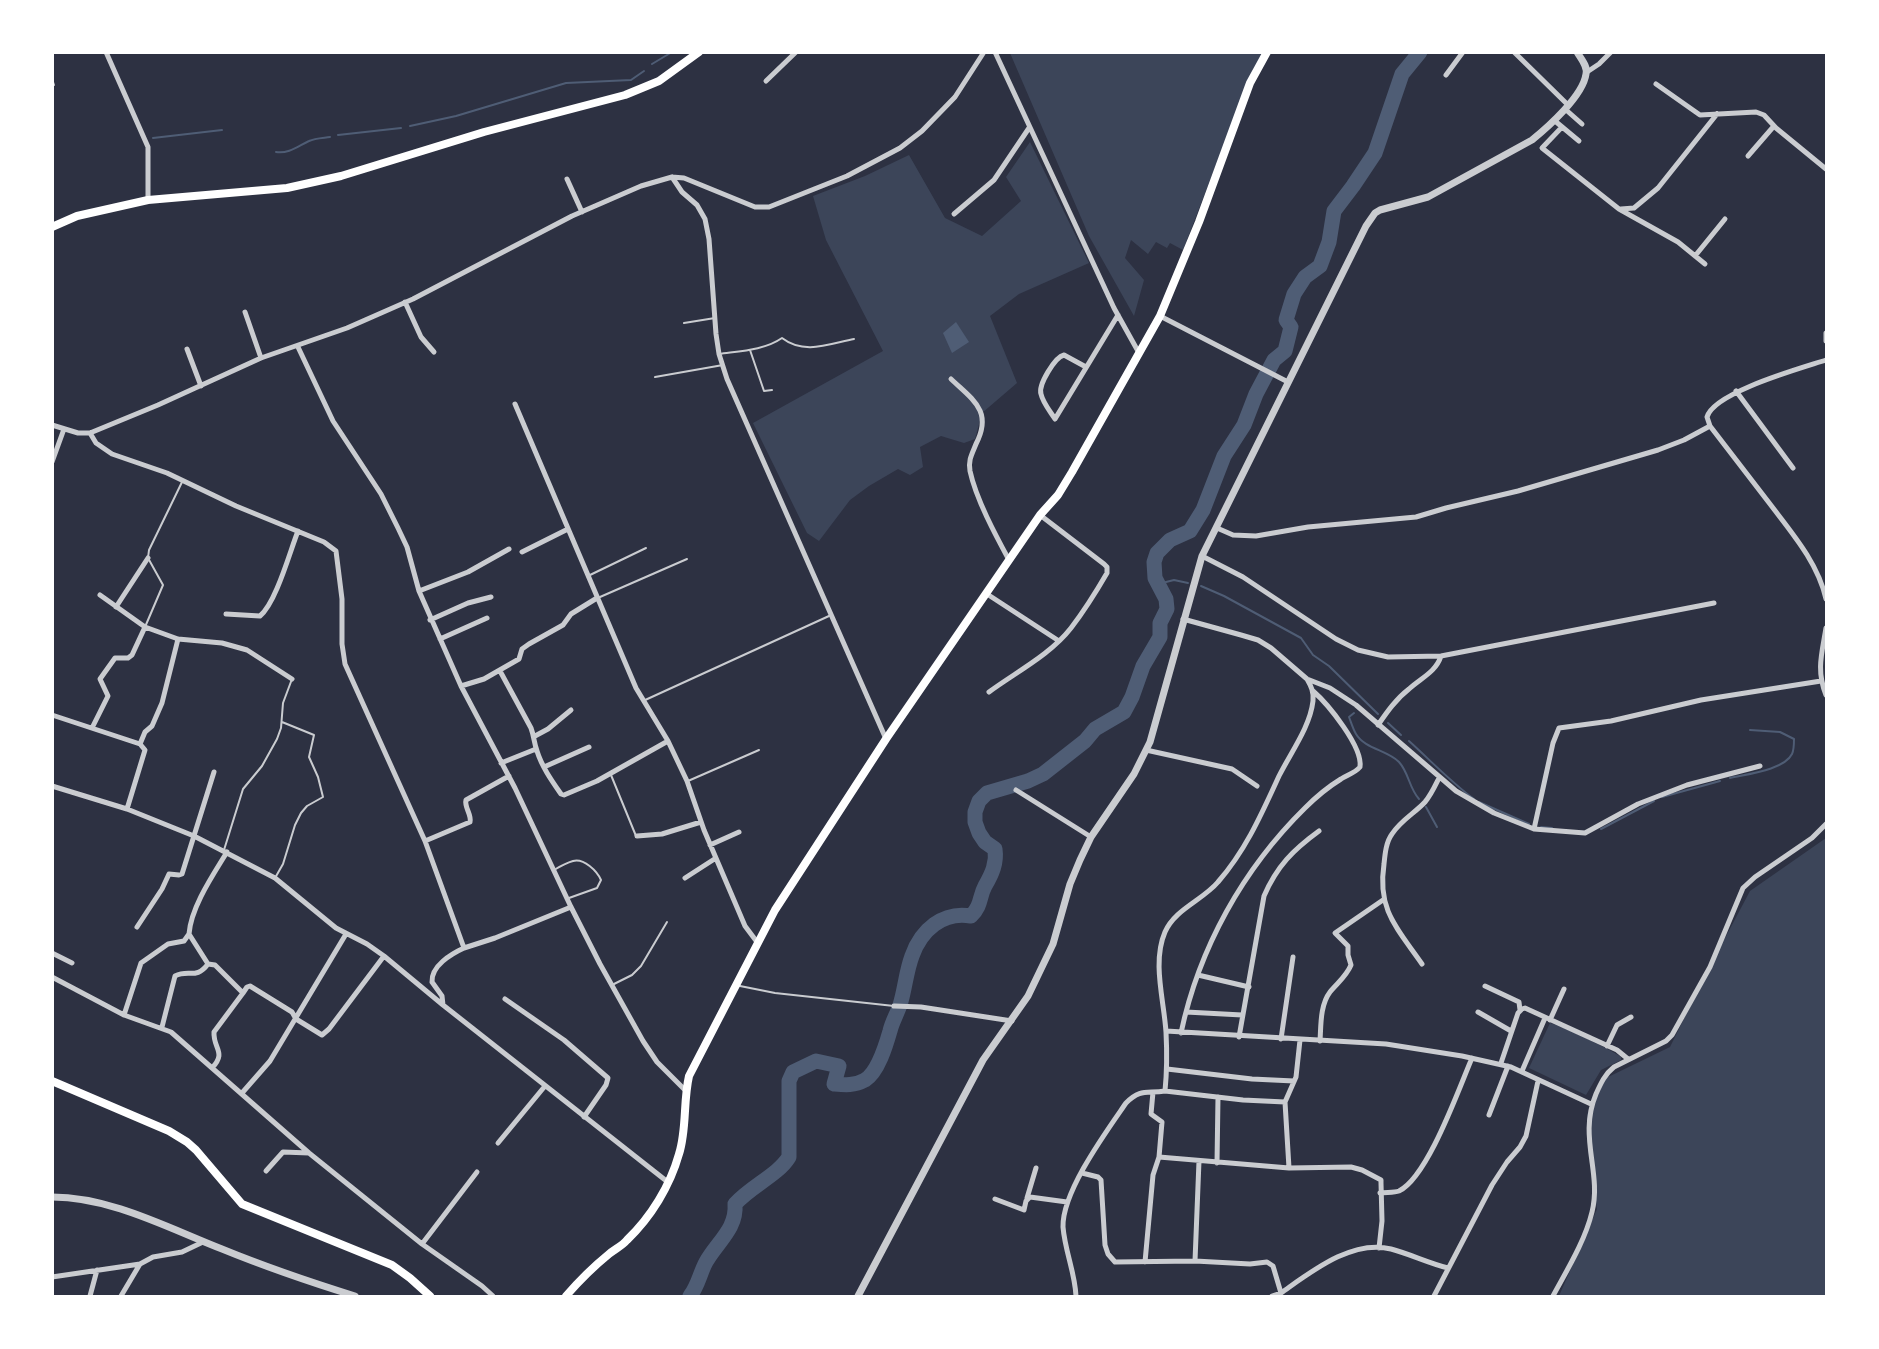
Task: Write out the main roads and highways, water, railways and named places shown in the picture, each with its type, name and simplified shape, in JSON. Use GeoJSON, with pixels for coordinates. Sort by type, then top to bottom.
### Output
{"type":"FeatureCollection","features":[{"type":"Feature","properties":{"kind":"main road"},"geometry":{"type":"LineString","coordinates":[[52,227],[77,216],[148,200],[287,188],[330,179],[484,132],[625,95],[659,81],[699,52]]}},
{"type":"Feature","properties":{"kind":"main road"},"geometry":{"type":"LineString","coordinates":[[566,1296],[647,1219],[669,1183],[680,1152],[689,1076],[757,942],[829,824],[886,739],[1040,515],[1058,495],[1160,316],[1199,222],[1250,83],[1267,52]]}},
{"type":"Feature","properties":{"kind":"main road"},"geometry":{"type":"LineString","coordinates":[[52,1081],[169,1131],[196,1150],[242,1204],[392,1265],[430,1296]]}},
{"type":"Feature","properties":{"kind":"waterway"},"geometry":{"type":"LineString","coordinates":[[652,64],[672,52]]}},
{"type":"Feature","properties":{"kind":"waterway"},"geometry":{"type":"LineString","coordinates":[[690,1296],[706,1262],[730,1228],[735,1213],[735,1204],[778,1169],[789,1157],[789,1081],[793,1072],[816,1061],[839,1066],[834,1084],[853,1084],[870,1076],[884,1051],[900,1005],[910,962],[921,938],[934,924],[951,916],[971,916],[977,908],[995,859],[995,849],[985,842],[975,822],[975,812],[979,801],[987,793],[1028,781],[1043,774],[1085,741],[1095,729],[1124,712],[1143,666],[1160,637],[1160,623],[1167,609],[1166,599],[1155,578],[1154,562],[1157,553],[1170,540],[1190,531],[1203,510],[1224,456],[1244,425],[1256,394],[1274,360],[1285,351],[1291,327],[1286,320],[1294,294],[1305,277],[1320,266],[1329,242],[1334,211],[1375,153],[1402,74],[1420,52]]}},
{"type":"Feature","properties":{"kind":"waterway"},"geometry":{"type":"LineString","coordinates":[[410,126],[456,116],[566,83],[631,80],[644,71]]}},
{"type":"Feature","properties":{"kind":"waterway"},"geometry":{"type":"LineString","coordinates":[[338,135],[401,128]]}},
{"type":"Feature","properties":{"kind":"waterway"},"geometry":{"type":"LineString","coordinates":[[153,138],[222,130]]}},
{"type":"Feature","properties":{"kind":"waterway"},"geometry":{"type":"LineString","coordinates":[[276,152],[289,151],[311,140],[330,137]]}},
{"type":"Feature","properties":{"kind":"waterway"},"geometry":{"type":"LineString","coordinates":[[1158,584],[1174,580],[1188,583]]}},
{"type":"Feature","properties":{"kind":"waterway"},"geometry":{"type":"LineString","coordinates":[[1201,586],[1301,638],[1313,655],[1329,666],[1378,714]]}},
{"type":"Feature","properties":{"kind":"waterway"},"geometry":{"type":"LineString","coordinates":[[1354,713],[1349,717],[1356,734],[1365,743],[1399,762],[1419,799]]}},
{"type":"Feature","properties":{"kind":"waterway"},"geometry":{"type":"LineString","coordinates":[[1388,723],[1401,735]]}},
{"type":"Feature","properties":{"kind":"waterway"},"geometry":{"type":"LineString","coordinates":[[1730,778],[1773,768],[1792,754],[1794,739],[1780,732],[1750,730]]}},
{"type":"Feature","properties":{"kind":"waterway"},"geometry":{"type":"LineString","coordinates":[[1409,741],[1474,799]]}},
{"type":"Feature","properties":{"kind":"waterway"},"geometry":{"type":"LineString","coordinates":[[1662,797],[1720,781]]}},
{"type":"Feature","properties":{"kind":"waterway"},"geometry":{"type":"LineString","coordinates":[[1601,829],[1654,801]]}},
{"type":"Feature","properties":{"kind":"waterway"},"geometry":{"type":"LineString","coordinates":[[1479,802],[1529,824]]}},
{"type":"Feature","properties":{"kind":"waterway"},"geometry":{"type":"LineString","coordinates":[[1426,807],[1437,827]]}},
{"type":"Feature","properties":{"kind":"waterway"},"geometry":{"type":"LineString","coordinates":[[1541,827],[1552,828]]}}]}
